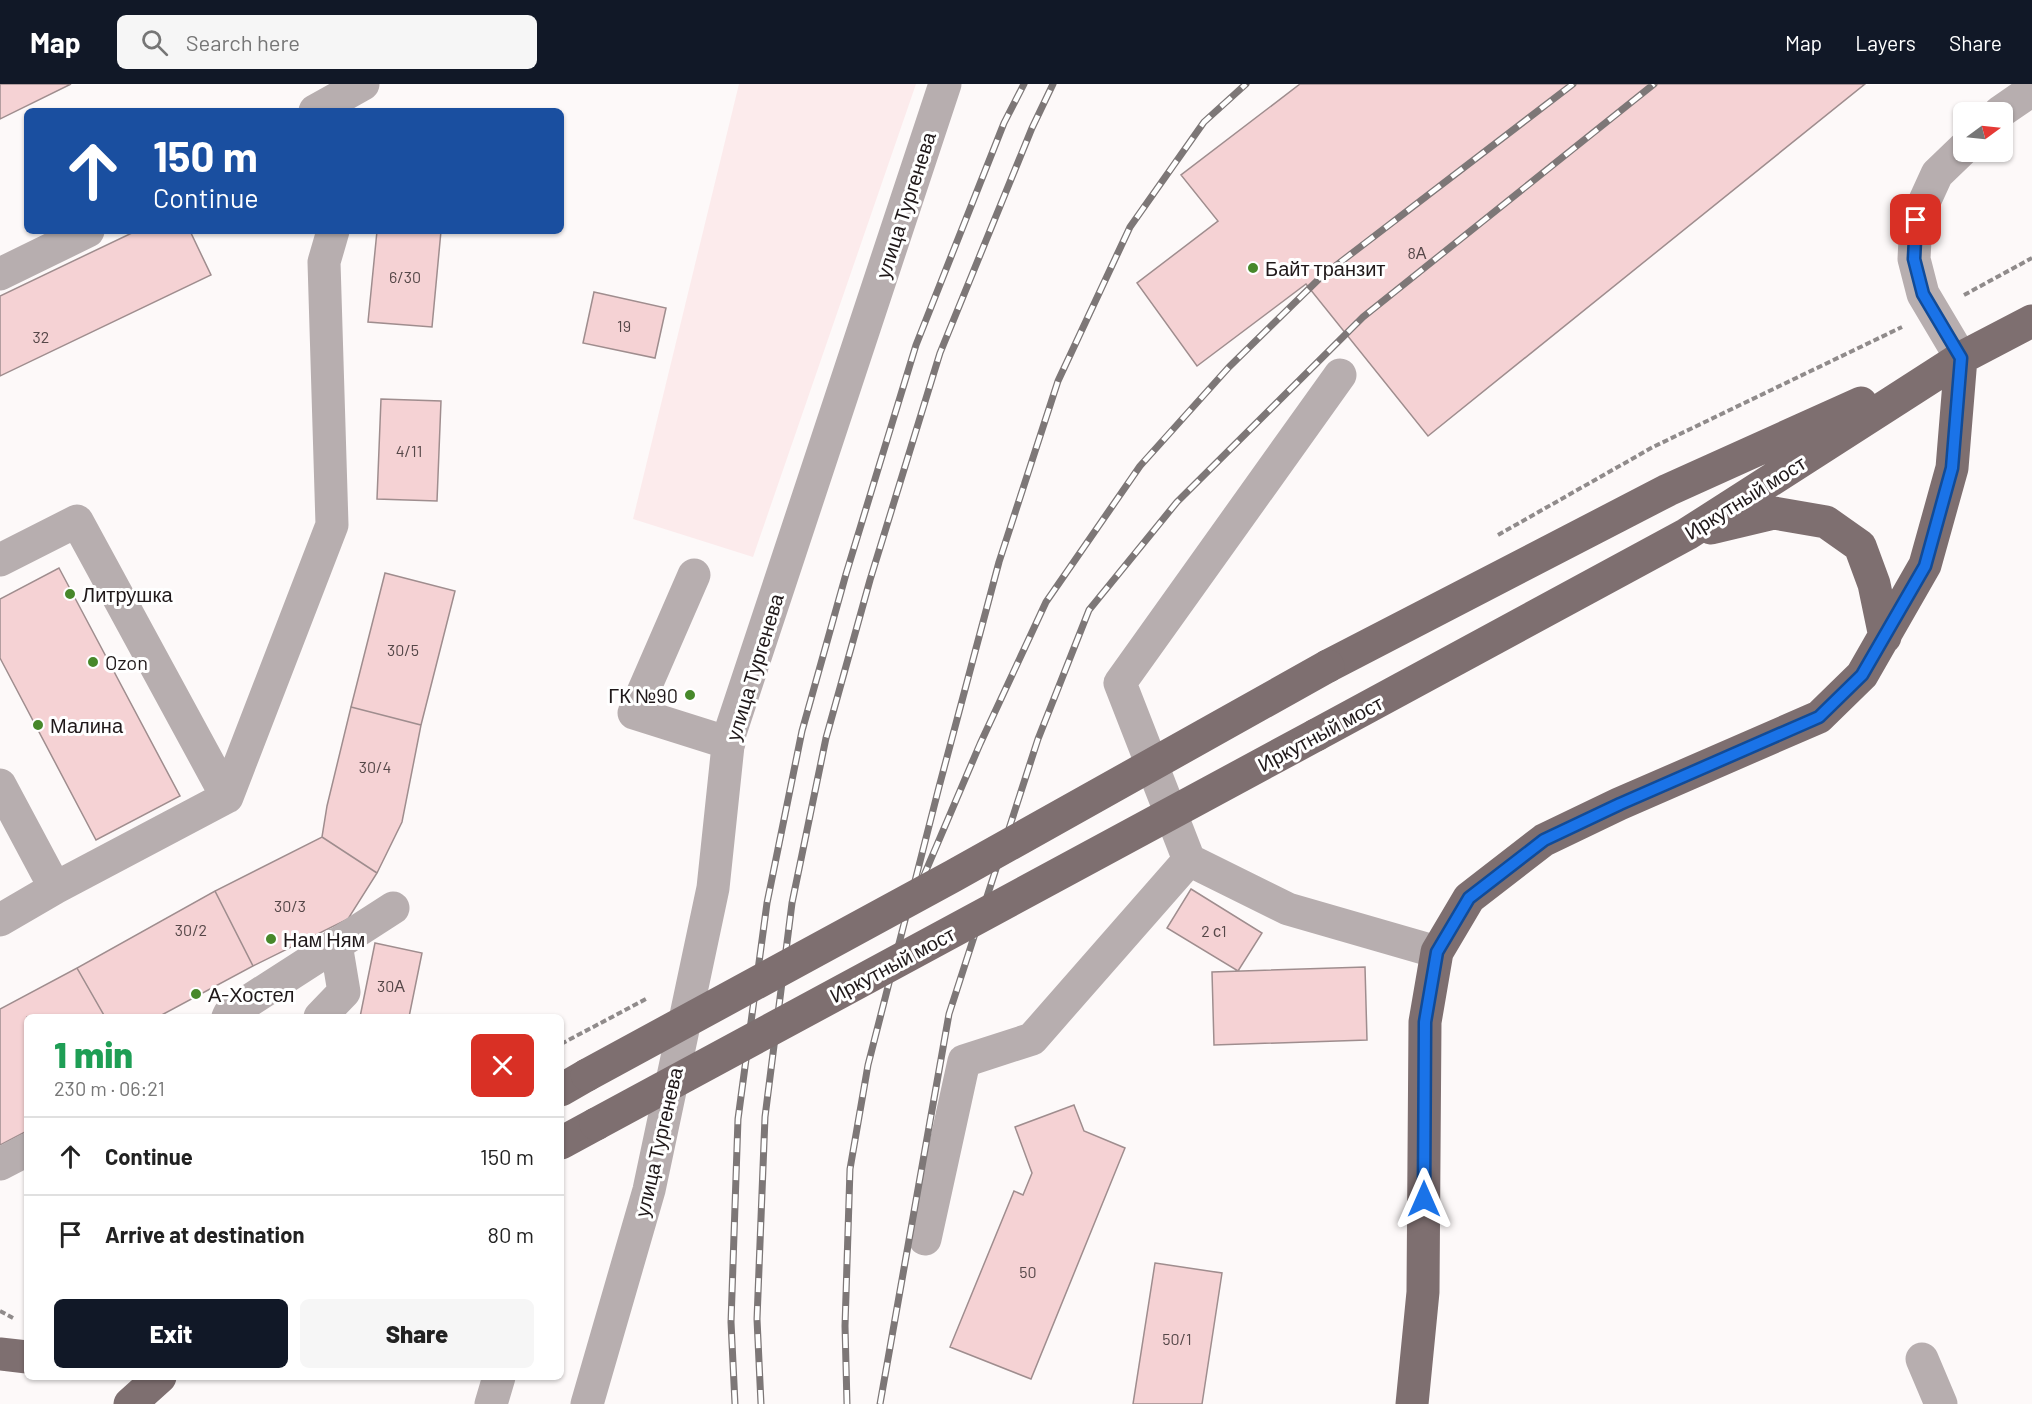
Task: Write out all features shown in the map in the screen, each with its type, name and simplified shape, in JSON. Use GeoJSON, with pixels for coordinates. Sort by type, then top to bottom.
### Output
{"type":"FeatureCollection","features":[{"type":"Feature","properties":{"kind":"main road","name":"Иркутный мост"},"geometry":{"type":"LineString","coordinates":[[564,1141],[1687,534],[1961,358],[2032,321]]}},
{"type":"Feature","properties":{"kind":"main road"},"geometry":{"type":"LineString","coordinates":[[574,1083],[953,876],[1328,666],[1668,490],[1961,358],[1952,468],[1925,566],[1862,675],[1819,717],[1620,804],[1544,840],[1469,898],[1437,952],[1425,1022],[1423,1292],[1412,1404]]}},
{"type":"Feature","properties":{"kind":"main road"},"geometry":{"type":"LineString","coordinates":[[1687,534],[1774,513],[1826,522],[1860,546],[1874,584],[1885,636]]}},
{"type":"Feature","properties":{"kind":"main road"},"geometry":{"type":"LineString","coordinates":[[0,1354],[24,1357]]}},
{"type":"Feature","properties":{"kind":"main road"},"geometry":{"type":"LineString","coordinates":[[130,1404],[157,1380]]}},
{"type":"Feature","properties":{"kind":"street"},"geometry":{"type":"LineString","coordinates":[[320,108],[363,84]]}},
{"type":"Feature","properties":{"kind":"street"},"geometry":{"type":"LineString","coordinates":[[370,108],[377,84]]}},
{"type":"Feature","properties":{"kind":"street","name":"улица Тургенева"},"geometry":{"type":"LineString","coordinates":[[587,1404],[649,1190],[713,888],[733,724],[945,84]]}},
{"type":"Feature","properties":{"kind":"street"},"geometry":{"type":"LineString","coordinates":[[2013,103],[2032,90]]}},
{"type":"Feature","properties":{"kind":"street"},"geometry":{"type":"LineString","coordinates":[[1953,159],[1937,174],[1916,220],[1914,259],[1923,294],[1961,358]]}},
{"type":"Feature","properties":{"kind":"street"},"geometry":{"type":"LineString","coordinates":[[0,274],[82,234]]}},
{"type":"Feature","properties":{"kind":"street"},"geometry":{"type":"LineString","coordinates":[[0,920],[55,888],[227,797],[332,525],[324,262],[332,234]]}},
{"type":"Feature","properties":{"kind":"street"},"geometry":{"type":"LineString","coordinates":[[1340,375],[1120,683],[1189,860],[1288,909],[1437,952]]}},
{"type":"Feature","properties":{"kind":"street"},"geometry":{"type":"LineString","coordinates":[[0,560],[77,520],[227,797]]}},
{"type":"Feature","properties":{"kind":"street"},"geometry":{"type":"LineString","coordinates":[[694,575],[634,713],[729,743]]}},
{"type":"Feature","properties":{"kind":"street"},"geometry":{"type":"LineString","coordinates":[[0,785],[55,888]]}},
{"type":"Feature","properties":{"kind":"street"},"geometry":{"type":"LineString","coordinates":[[925,1239],[964,1061],[1032,1039],[1189,860]]}},
{"type":"Feature","properties":{"kind":"street"},"geometry":{"type":"LineString","coordinates":[[230,1014],[393,908]]}},
{"type":"Feature","properties":{"kind":"street"},"geometry":{"type":"LineString","coordinates":[[323,1014],[344,992],[336,944]]}},
{"type":"Feature","properties":{"kind":"street"},"geometry":{"type":"LineString","coordinates":[[0,1164],[24,1152]]}},
{"type":"Feature","properties":{"kind":"street"},"geometry":{"type":"LineString","coordinates":[[1922,1359],[1941,1404]]}},
{"type":"Feature","properties":{"kind":"street"},"geometry":{"type":"LineString","coordinates":[[491,1404],[498,1380]]}},
{"type":"Feature","properties":{"kind":"path"},"geometry":{"type":"LineString","coordinates":[[1489,540],[1653,447],[1933,312],[2032,258]]}},
{"type":"Feature","properties":{"kind":"shaded area"},"geometry":{"type":"Polygon","coordinates":[[[739,84],[916,84],[753,557],[633,519],[739,84]]]}},
{"type":"Feature","properties":{"kind":"building"},"geometry":{"type":"Polygon","coordinates":[[[0,84],[71,84],[0,119],[0,84]]]}},
{"type":"Feature","properties":{"kind":"building"},"geometry":{"type":"Polygon","coordinates":[[[1300,84],[1865,84],[1428,436],[1306,284],[1197,366],[1137,283],[1218,221],[1181,175],[1300,84]]]}},
{"type":"Feature","properties":{"kind":"building"},"geometry":{"type":"Polygon","coordinates":[[[130,234],[191,234],[211,275],[0,376],[0,296],[130,234]]]}},
{"type":"Feature","properties":{"kind":"building"},"geometry":{"type":"Polygon","coordinates":[[[377,234],[441,234],[432,327],[368,322],[377,234]]]}},
{"type":"Feature","properties":{"kind":"building"},"geometry":{"type":"Polygon","coordinates":[[[594,292],[666,308],[655,358],[583,343],[594,292]]]}},
{"type":"Feature","properties":{"kind":"building"},"geometry":{"type":"Polygon","coordinates":[[[381,399],[441,401],[437,501],[377,499],[381,399]]]}},
{"type":"Feature","properties":{"kind":"building"},"geometry":{"type":"Polygon","coordinates":[[[59,568],[180,796],[96,840],[0,658],[0,599],[59,568]]]}},
{"type":"Feature","properties":{"kind":"building"},"geometry":{"type":"Polygon","coordinates":[[[385,573],[455,591],[421,725],[351,707],[385,573]]]}},
{"type":"Feature","properties":{"kind":"building"},"geometry":{"type":"Polygon","coordinates":[[[351,707],[421,725],[402,822],[377,873],[322,837],[327,806],[351,707]]]}},
{"type":"Feature","properties":{"kind":"building"},"geometry":{"type":"Polygon","coordinates":[[[322,837],[377,873],[348,919],[253,966],[215,891],[322,837]]]}},
{"type":"Feature","properties":{"kind":"building"},"geometry":{"type":"Polygon","coordinates":[[[1191,889],[1262,933],[1238,971],[1167,928],[1191,889]]]}},
{"type":"Feature","properties":{"kind":"building"},"geometry":{"type":"Polygon","coordinates":[[[215,891],[253,966],[164,1014],[103,1014],[77,968],[215,891]]]}},
{"type":"Feature","properties":{"kind":"building"},"geometry":{"type":"Polygon","coordinates":[[[375,943],[422,953],[410,1014],[361,1014],[375,943]]]}},
{"type":"Feature","properties":{"kind":"building"},"geometry":{"type":"Polygon","coordinates":[[[1365,967],[1367,1040],[1214,1045],[1212,972],[1365,967]]]}},
{"type":"Feature","properties":{"kind":"building"},"geometry":{"type":"Polygon","coordinates":[[[77,968],[103,1014],[24,1014],[24,1133],[0,1145],[0,1009],[77,968]]]}},
{"type":"Feature","properties":{"kind":"building"},"geometry":{"type":"Polygon","coordinates":[[[1074,1105],[1084,1131],[1125,1148],[1031,1379],[950,1347],[1014,1191],[1023,1195],[1032,1173],[1015,1127],[1074,1105]]]}},
{"type":"Feature","properties":{"kind":"building"},"geometry":{"type":"Polygon","coordinates":[[[1155,1263],[1222,1273],[1202,1404],[1133,1404],[1155,1263]]]}},
{"type":"Feature","properties":{"kind":"railway"},"geometry":{"type":"LineString","coordinates":[[735,1404],[731,1322],[738,1119],[767,903],[802,731],[846,574],[916,345],[1004,123],[1024,84]]}},
{"type":"Feature","properties":{"kind":"railway"},"geometry":{"type":"LineString","coordinates":[[761,1404],[757,1319],[765,1117],[792,903],[826,738],[870,580],[940,353],[1032,128],[1053,84]]}},
{"type":"Feature","properties":{"kind":"railway"},"geometry":{"type":"LineString","coordinates":[[847,1404],[845,1326],[850,1169],[868,1065],[999,562],[1058,381],[1130,227],[1204,122],[1246,84]]}},
{"type":"Feature","properties":{"kind":"railway"},"geometry":{"type":"LineString","coordinates":[[922,880],[980,744],[1046,602],[1140,466],[1229,367],[1321,277],[1573,84]]}},
{"type":"Feature","properties":{"kind":"railway"},"geometry":{"type":"LineString","coordinates":[[880,1404],[949,1014],[1038,739],[1089,610],[1177,502],[1363,317],[1654,84]]}},
{"type":"Feature","properties":{"kind":"place","name":"Байт транзит"},"geometry":{"type":"Point","coordinates":[1253,268]}},
{"type":"Feature","properties":{"kind":"place","name":"Литрушка"},"geometry":{"type":"Point","coordinates":[70,594]}},
{"type":"Feature","properties":{"kind":"place","name":"Ozon"},"geometry":{"type":"Point","coordinates":[93,662]}},
{"type":"Feature","properties":{"kind":"place","name":"ГК №90"},"geometry":{"type":"Point","coordinates":[690,695]}},
{"type":"Feature","properties":{"kind":"place","name":"Малина"},"geometry":{"type":"Point","coordinates":[38,725]}},
{"type":"Feature","properties":{"kind":"place","name":"Нам Ням"},"geometry":{"type":"Point","coordinates":[271,939]}},
{"type":"Feature","properties":{"kind":"place","name":"А-Хостел"},"geometry":{"type":"Point","coordinates":[196,994]}},
{"type":"Feature","properties":{"kind":"route"},"geometry":{"type":"LineString","coordinates":[[1424,1199],[1425,1022],[1437,952],[1469,898],[1544,840],[1620,804],[1819,717],[1862,675],[1925,566],[1952,468],[1961,358],[1923,294],[1914,259],[1916,220]]}}]}
